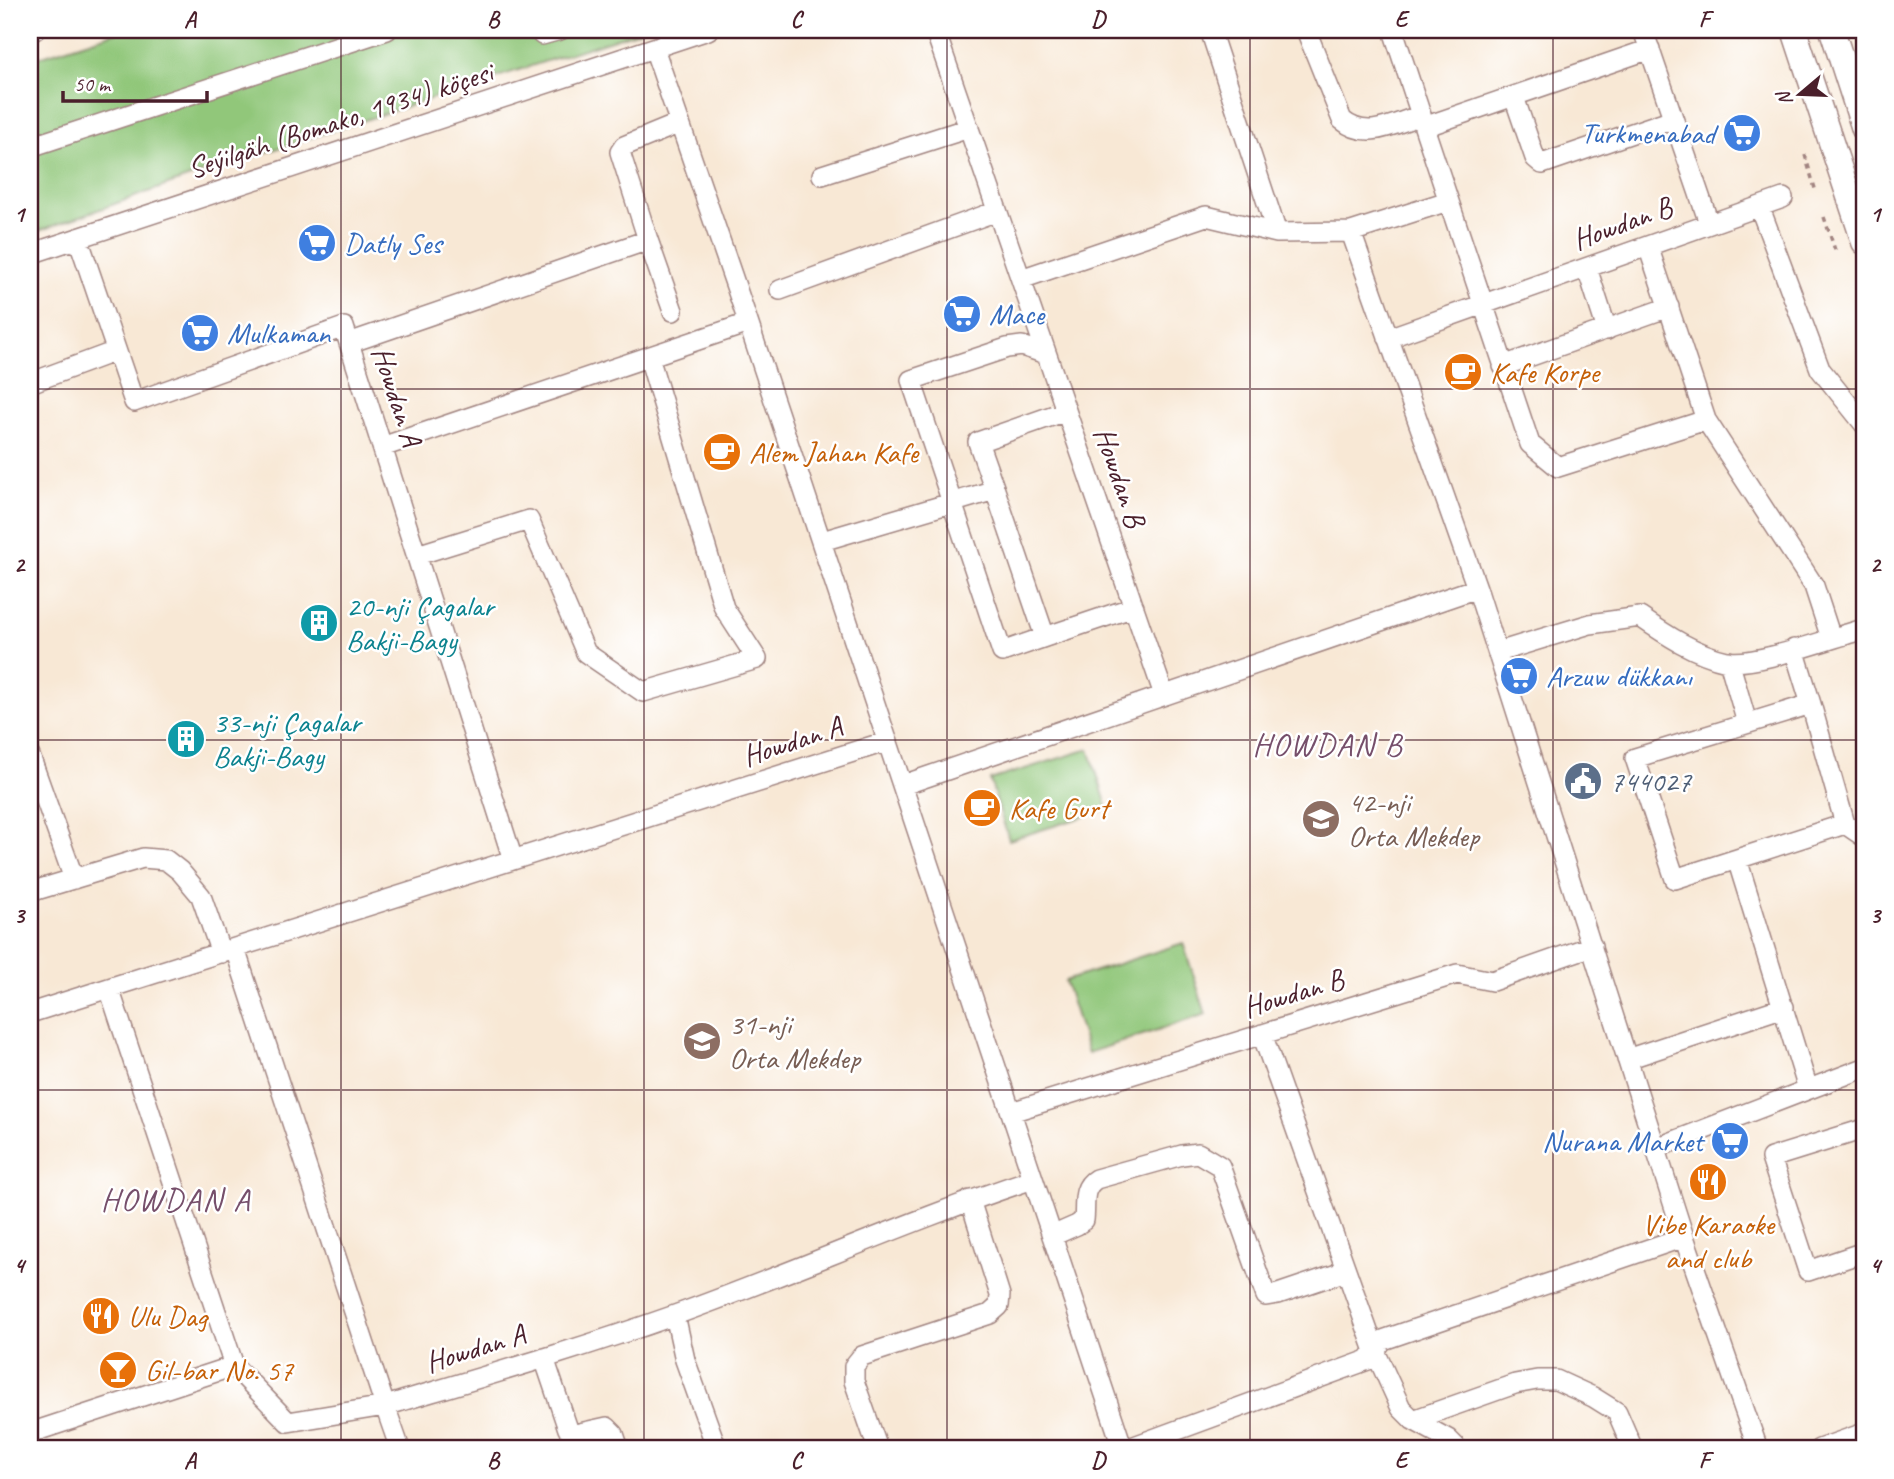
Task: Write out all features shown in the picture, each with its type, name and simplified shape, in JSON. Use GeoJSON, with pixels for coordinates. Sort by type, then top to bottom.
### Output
{"type":"FeatureCollection","features":[{"type":"Feature","properties":{"kind":"main road"},"geometry":{"type":"LineString","coordinates":[[1794,30],[1864,242]]}},
{"type":"Feature","properties":{"kind":"main road"},"geometry":{"type":"LineString","coordinates":[[1832,30],[1864,129]]}},
{"type":"Feature","properties":{"kind":"street"},"geometry":{"type":"LineString","coordinates":[[30,32],[35,30]]}},
{"type":"Feature","properties":{"kind":"street"},"geometry":{"type":"LineString","coordinates":[[30,147],[387,30]]}},
{"type":"Feature","properties":{"kind":"street"},"geometry":{"type":"LineString","coordinates":[[540,30],[542,35],[560,30]]}},
{"type":"Feature","properties":{"kind":"street","name":"Seýilgäh (Bomako, 1934) köçesi"},"geometry":{"type":"LineString","coordinates":[[30,254],[708,30]]}},
{"type":"Feature","properties":{"kind":"street","name":"Howdan B"},"geometry":{"type":"LineString","coordinates":[[935,30],[1164,695]]}},
{"type":"Feature","properties":{"kind":"street"},"geometry":{"type":"LineString","coordinates":[[1210,30],[1277,233]]}},
{"type":"Feature","properties":{"kind":"street"},"geometry":{"type":"LineString","coordinates":[[1306,30],[1342,120],[1351,128],[1367,132],[1514,97],[1650,49]]}},
{"type":"Feature","properties":{"kind":"street"},"geometry":{"type":"LineString","coordinates":[[1393,30],[1530,444],[1558,467],[1706,420]]}},
{"type":"Feature","properties":{"kind":"street"},"geometry":{"type":"LineString","coordinates":[[1643,30],[1709,223]]}},
{"type":"Feature","properties":{"kind":"street"},"geometry":{"type":"LineString","coordinates":[[654,48],[822,541],[1124,1449],[1368,1360],[1383,1340],[1684,1237]]}},
{"type":"Feature","properties":{"kind":"street"},"geometry":{"type":"LineString","coordinates":[[1514,97],[1535,158],[1542,164],[1673,119]]}},
{"type":"Feature","properties":{"kind":"street"},"geometry":{"type":"LineString","coordinates":[[673,312],[620,152],[624,146],[680,123]]}},
{"type":"Feature","properties":{"kind":"street"},"geometry":{"type":"LineString","coordinates":[[822,175],[969,128]]}},
{"type":"Feature","properties":{"kind":"street","name":"Howdan B"},"geometry":{"type":"LineString","coordinates":[[1388,338],[1783,198]]}},
{"type":"Feature","properties":{"kind":"street"},"geometry":{"type":"LineString","coordinates":[[1021,279],[1206,216],[1277,233],[1351,232],[1448,201]]}},
{"type":"Feature","properties":{"kind":"street"},"geometry":{"type":"LineString","coordinates":[[1760,208],[1820,369],[1864,424]]}},
{"type":"Feature","properties":{"kind":"street"},"geometry":{"type":"LineString","coordinates":[[780,290],[997,211]]}},
{"type":"Feature","properties":{"kind":"street"},"geometry":{"type":"LineString","coordinates":[[1351,232],[1477,588],[1684,1237],[1758,1449]]}},
{"type":"Feature","properties":{"kind":"street","name":"Howdan A"},"geometry":{"type":"LineString","coordinates":[[78,238],[134,402],[344,327],[513,860]]}},
{"type":"Feature","properties":{"kind":"street"},"geometry":{"type":"LineString","coordinates":[[349,343],[648,240]]}},
{"type":"Feature","properties":{"kind":"street"},"geometry":{"type":"LineString","coordinates":[[1648,246],[1706,420],[1814,586],[1830,638]]}},
{"type":"Feature","properties":{"kind":"street"},"geometry":{"type":"LineString","coordinates":[[1587,268],[1607,330]]}},
{"type":"Feature","properties":{"kind":"street"},"geometry":{"type":"LineString","coordinates":[[1503,366],[1669,307]]}},
{"type":"Feature","properties":{"kind":"street"},"geometry":{"type":"LineString","coordinates":[[382,447],[748,323]]}},
{"type":"Feature","properties":{"kind":"street"},"geometry":{"type":"LineString","coordinates":[[1046,354],[1022,346],[1007,348],[911,380],[1002,652],[1134,607]]}},
{"type":"Feature","properties":{"kind":"street"},"geometry":{"type":"LineString","coordinates":[[30,383],[117,351]]}},
{"type":"Feature","properties":{"kind":"street"},"geometry":{"type":"LineString","coordinates":[[416,555],[529,520],[586,653],[643,692],[757,659],[724,608],[649,357]]}},
{"type":"Feature","properties":{"kind":"street"},"geometry":{"type":"LineString","coordinates":[[1045,637],[978,442],[1066,411]]}},
{"type":"Feature","properties":{"kind":"street"},"geometry":{"type":"LineString","coordinates":[[822,541],[995,490]]}},
{"type":"Feature","properties":{"kind":"street"},"geometry":{"type":"LineString","coordinates":[[903,785],[1477,588]]}},
{"type":"Feature","properties":{"kind":"street"},"geometry":{"type":"LineString","coordinates":[[1498,652],[1590,624],[1640,617],[1675,641],[1729,662],[1764,658],[1864,629]]}},
{"type":"Feature","properties":{"kind":"street"},"geometry":{"type":"LineString","coordinates":[[1794,649],[1845,824],[1864,836]]}},
{"type":"Feature","properties":{"kind":"street"},"geometry":{"type":"LineString","coordinates":[[1729,662],[1747,723]]}},
{"type":"Feature","properties":{"kind":"street"},"geometry":{"type":"LineString","coordinates":[[1811,704],[1635,758],[1675,879],[1845,824]]}},
{"type":"Feature","properties":{"kind":"street","name":"Howdan A"},"geometry":{"type":"LineString","coordinates":[[30,1013],[888,741]]}},
{"type":"Feature","properties":{"kind":"street"},"geometry":{"type":"LineString","coordinates":[[30,756],[74,879]]}},
{"type":"Feature","properties":{"kind":"street"},"geometry":{"type":"LineString","coordinates":[[30,892],[143,858],[166,860],[180,871],[201,896],[228,951],[400,1449]]}},
{"type":"Feature","properties":{"kind":"street"},"geometry":{"type":"LineString","coordinates":[[1737,859],[1808,1089]]}},
{"type":"Feature","properties":{"kind":"street","name":"Howdan B"},"geometry":{"type":"LineString","coordinates":[[1011,1112],[1457,974],[1492,981],[1592,946]]}},
{"type":"Feature","properties":{"kind":"street"},"geometry":{"type":"LineString","coordinates":[[30,1433],[234,1366],[109,988]]}},
{"type":"Feature","properties":{"kind":"street"},"geometry":{"type":"LineString","coordinates":[[1627,1059],[1784,1007]]}},
{"type":"Feature","properties":{"kind":"street"},"geometry":{"type":"LineString","coordinates":[[1262,1034],[1374,1351],[1401,1408],[1413,1420],[1448,1439],[1458,1449]]}},
{"type":"Feature","properties":{"kind":"street"},"geometry":{"type":"LineString","coordinates":[[1656,1148],[1864,1068]]}},
{"type":"Feature","properties":{"kind":"street"},"geometry":{"type":"LineString","coordinates":[[1863,1258],[1808,1271],[1771,1158],[1864,1129]]}},
{"type":"Feature","properties":{"kind":"street"},"geometry":{"type":"LineString","coordinates":[[1052,1236],[1077,1226],[1084,1220],[1086,1189],[1089,1183],[1096,1179],[1198,1153],[1220,1166],[1266,1296],[1346,1271]]}},
{"type":"Feature","properties":{"kind":"street","name":"Howdan A"},"geometry":{"type":"LineString","coordinates":[[234,1366],[288,1422],[385,1406],[675,1315],[970,1200],[1034,1179]]}},
{"type":"Feature","properties":{"kind":"street"},"geometry":{"type":"LineString","coordinates":[[878,1449],[854,1381],[854,1366],[862,1356],[990,1314],[999,1306],[1000,1295],[970,1200]]}},
{"type":"Feature","properties":{"kind":"street"},"geometry":{"type":"LineString","coordinates":[[675,1315],[685,1360],[717,1449]]}},
{"type":"Feature","properties":{"kind":"street"},"geometry":{"type":"LineString","coordinates":[[544,1358],[568,1429],[575,1434],[607,1427],[614,1434],[619,1449]]}},
{"type":"Feature","properties":{"kind":"street"},"geometry":{"type":"LineString","coordinates":[[1413,1420],[1515,1384],[1556,1380],[1593,1396],[1617,1412],[1633,1449]]}},
{"type":"Feature","properties":{"kind":"street"},"geometry":{"type":"LineString","coordinates":[[1819,1449],[1864,1433]]}},
{"type":"Feature","properties":{"kind":"path"},"geometry":{"type":"LineString","coordinates":[[1805,155],[1816,192]]}},
{"type":"Feature","properties":{"kind":"path"},"geometry":{"type":"LineString","coordinates":[[1824,217],[1836,253]]}},
{"type":"Feature","properties":{"kind":"green space"},"geometry":{"type":"Polygon","coordinates":[[[123,30],[642,30],[196,175],[30,234],[30,60],[123,30]]]}},
{"type":"Feature","properties":{"kind":"green space"},"geometry":{"type":"Polygon","coordinates":[[[1089,749],[1108,809],[1009,840],[990,780],[1089,749]]]}},
{"type":"Feature","properties":{"kind":"green space"},"geometry":{"type":"Polygon","coordinates":[[[1183,943],[1206,1014],[1088,1053],[1065,981],[1183,943]]]}},
{"type":"Feature","properties":{"kind":"place","name":"Turkmenabad"},"geometry":{"type":"Point","coordinates":[1742,133]}},
{"type":"Feature","properties":{"kind":"place","name":"Datly Ses"},"geometry":{"type":"Point","coordinates":[317,243]}},
{"type":"Feature","properties":{"kind":"place","name":"Mace"},"geometry":{"type":"Point","coordinates":[962,314]}},
{"type":"Feature","properties":{"kind":"place","name":"Mulkaman"},"geometry":{"type":"Point","coordinates":[200,333]}},
{"type":"Feature","properties":{"kind":"place","name":"Kafe Korpe"},"geometry":{"type":"Point","coordinates":[1463,372]}},
{"type":"Feature","properties":{"kind":"place","name":"Alem Jahan Kafe"},"geometry":{"type":"Point","coordinates":[722,452]}},
{"type":"Feature","properties":{"kind":"place","name":"20-nji Çagalar Bakji-Bagy"},"geometry":{"type":"Point","coordinates":[319,623]}},
{"type":"Feature","properties":{"kind":"place","name":"Arzuw dükkanı"},"geometry":{"type":"Point","coordinates":[1519,676]}},
{"type":"Feature","properties":{"kind":"place","name":"33-nji Çagalar Bakji-Bagy"},"geometry":{"type":"Point","coordinates":[186,739]}},
{"type":"Feature","properties":{"kind":"place","name":"744027"},"geometry":{"type":"Point","coordinates":[1583,781]}},
{"type":"Feature","properties":{"kind":"place","name":"Kafe Gurt"},"geometry":{"type":"Point","coordinates":[982,808]}},
{"type":"Feature","properties":{"kind":"place","name":"42-nji Orta Mekdep"},"geometry":{"type":"Point","coordinates":[1321,819]}},
{"type":"Feature","properties":{"kind":"place","name":"31-nji Orta Mekdep"},"geometry":{"type":"Point","coordinates":[702,1041]}},
{"type":"Feature","properties":{"kind":"place","name":"Nurana Market"},"geometry":{"type":"Point","coordinates":[1730,1141]}},
{"type":"Feature","properties":{"kind":"place","name":"Vibe Karaoke and club"},"geometry":{"type":"Point","coordinates":[1708,1182]}},
{"type":"Feature","properties":{"kind":"place","name":"Ulu Dag"},"geometry":{"type":"Point","coordinates":[101,1316]}},
{"type":"Feature","properties":{"kind":"place","name":"Gil-bar No. 57"},"geometry":{"type":"Point","coordinates":[118,1370]}},
{"type":"Feature","properties":{"kind":"district","name":"HOWDAN B"},"geometry":{"type":"Point","coordinates":[1328,744]}},
{"type":"Feature","properties":{"kind":"district","name":"HOWDAN A"},"geometry":{"type":"Point","coordinates":[176,1199]}}]}
